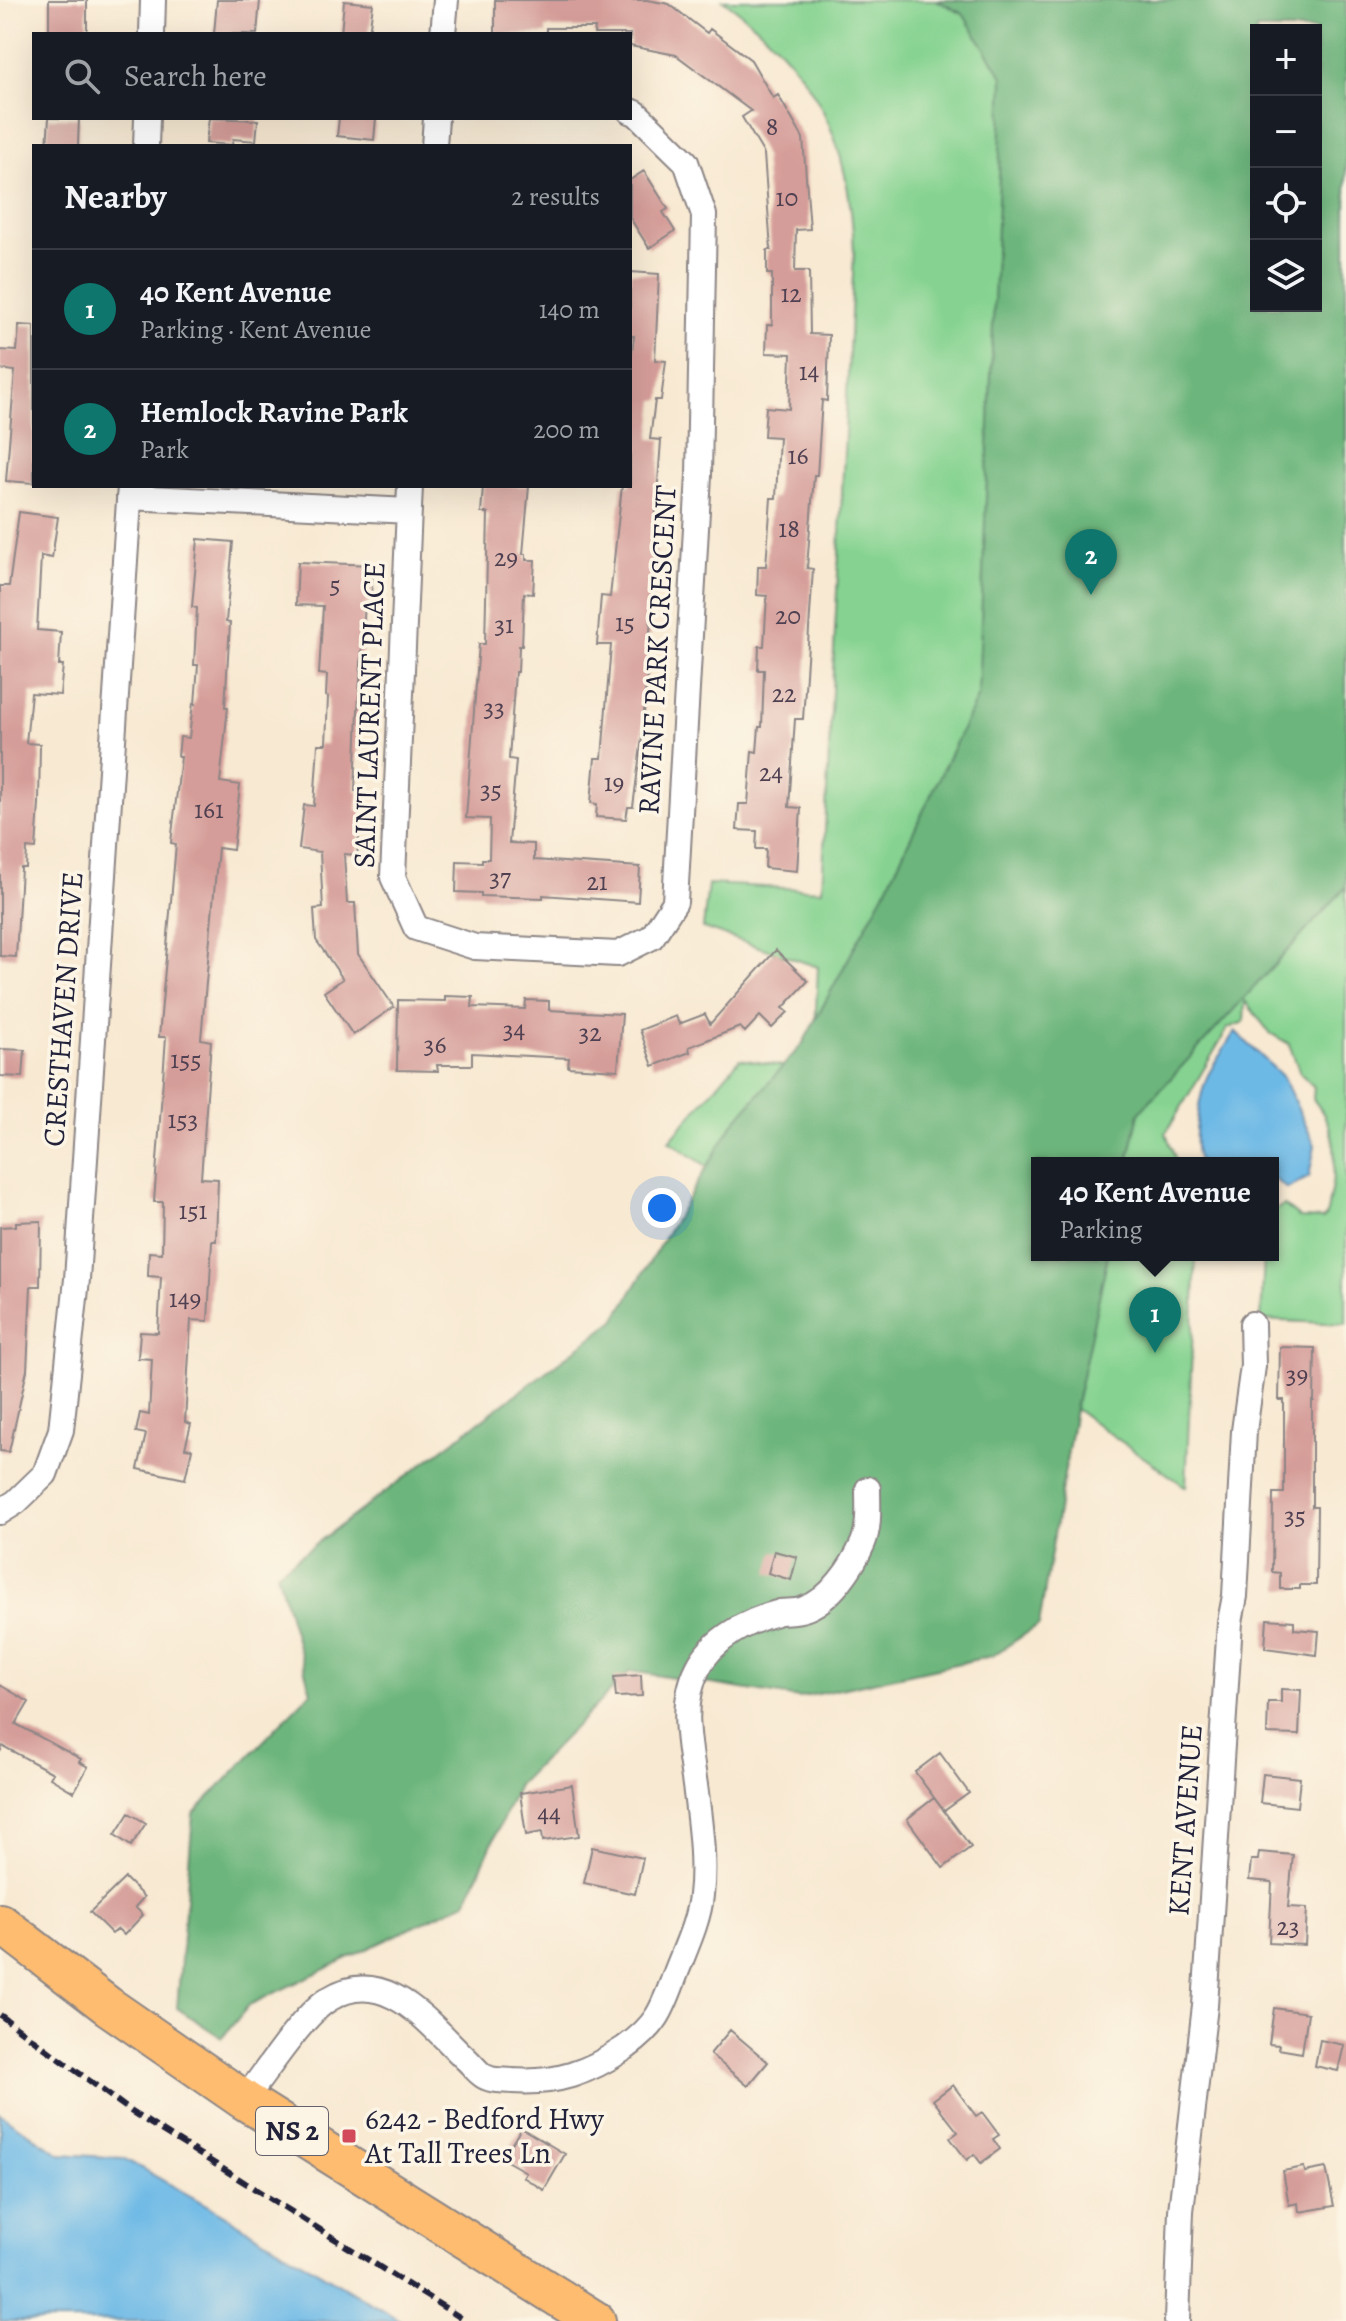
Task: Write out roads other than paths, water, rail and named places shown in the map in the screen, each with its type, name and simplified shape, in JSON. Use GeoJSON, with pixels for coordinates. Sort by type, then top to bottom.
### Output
{"type":"FeatureCollection","features":[{"type":"Feature","properties":{"kind":"main road","name":"NS 2"},"geometry":{"type":"LineString","coordinates":[[0,1923],[117,2013],[244,2100],[596,2321]]}},
{"type":"Feature","properties":{"kind":"street"},"geometry":{"type":"LineString","coordinates":[[152,32],[153,0]]}},
{"type":"Feature","properties":{"kind":"street"},"geometry":{"type":"LineString","coordinates":[[443,32],[446,0]]}},
{"type":"Feature","properties":{"kind":"street","name":"RAVINE PARK CRESCENT"},"geometry":{"type":"LineString","coordinates":[[475,947],[618,954],[652,937],[675,902],[699,475],[704,215],[686,162],[632,112]]}},
{"type":"Feature","properties":{"kind":"street"},"geometry":{"type":"LineString","coordinates":[[146,144],[147,120]]}},
{"type":"Feature","properties":{"kind":"street"},"geometry":{"type":"LineString","coordinates":[[434,144],[436,120]]}},
{"type":"Feature","properties":{"kind":"street","name":"SAINT LAURENT PLACE"},"geometry":{"type":"LineString","coordinates":[[410,488],[393,877],[416,928],[475,947]]}},
{"type":"Feature","properties":{"kind":"street"},"geometry":{"type":"LineString","coordinates":[[129,491],[409,511]]}},
{"type":"Feature","properties":{"kind":"street","name":"CRESTHAVEN DRIVE"},"geometry":{"type":"LineString","coordinates":[[0,1512],[16,1502],[45,1474],[61,1430],[78,1263],[129,491]]}},
{"type":"Feature","properties":{"kind":"street","name":"KENT AVENUE"},"geometry":{"type":"LineString","coordinates":[[1177,2321],[1181,2211],[1205,2006],[1245,1421],[1253,1366],[1252,1324]]}},
{"type":"Feature","properties":{"kind":"street"},"geometry":{"type":"LineString","coordinates":[[244,2100],[319,2006],[351,1990],[369,1989],[397,1996],[487,2078],[539,2082],[563,2079],[623,2049],[644,2032],[662,2013],[701,1897],[696,1794],[687,1723],[688,1693],[698,1667],[716,1643],[753,1621],[781,1612],[805,1609],[824,1598],[864,1542],[869,1515],[868,1489]]}},
{"type":"Feature","properties":{"kind":"water"},"geometry":{"type":"Polygon","coordinates":[[[1235,1031],[1283,1077],[1315,1145],[1309,1177],[1287,1189],[1279,1183],[1279,1157],[1198,1157],[1197,1119],[1211,1069],[1235,1031]]]}},
{"type":"Feature","properties":{"kind":"water"},"geometry":{"type":"Polygon","coordinates":[[[0,2114],[60,2154],[123,2158],[401,2321],[0,2321],[0,2114]]]}},
{"type":"Feature","properties":{"kind":"railway"},"geometry":{"type":"LineString","coordinates":[[0,2015],[132,2112],[466,2321]]}},
{"type":"Feature","properties":{"kind":"place","name":"Hemlock Ravine Park"},"geometry":{"type":"Point","coordinates":[1091,595]}},
{"type":"Feature","properties":{"kind":"place","name":"40 Kent Avenue"},"geometry":{"type":"Point","coordinates":[1155,1353]}},
{"type":"Feature","properties":{"kind":"place","name":"6242 - Bedford Hwy At Tall Trees Ln"},"geometry":{"type":"Point","coordinates":[349,2136]}}]}
